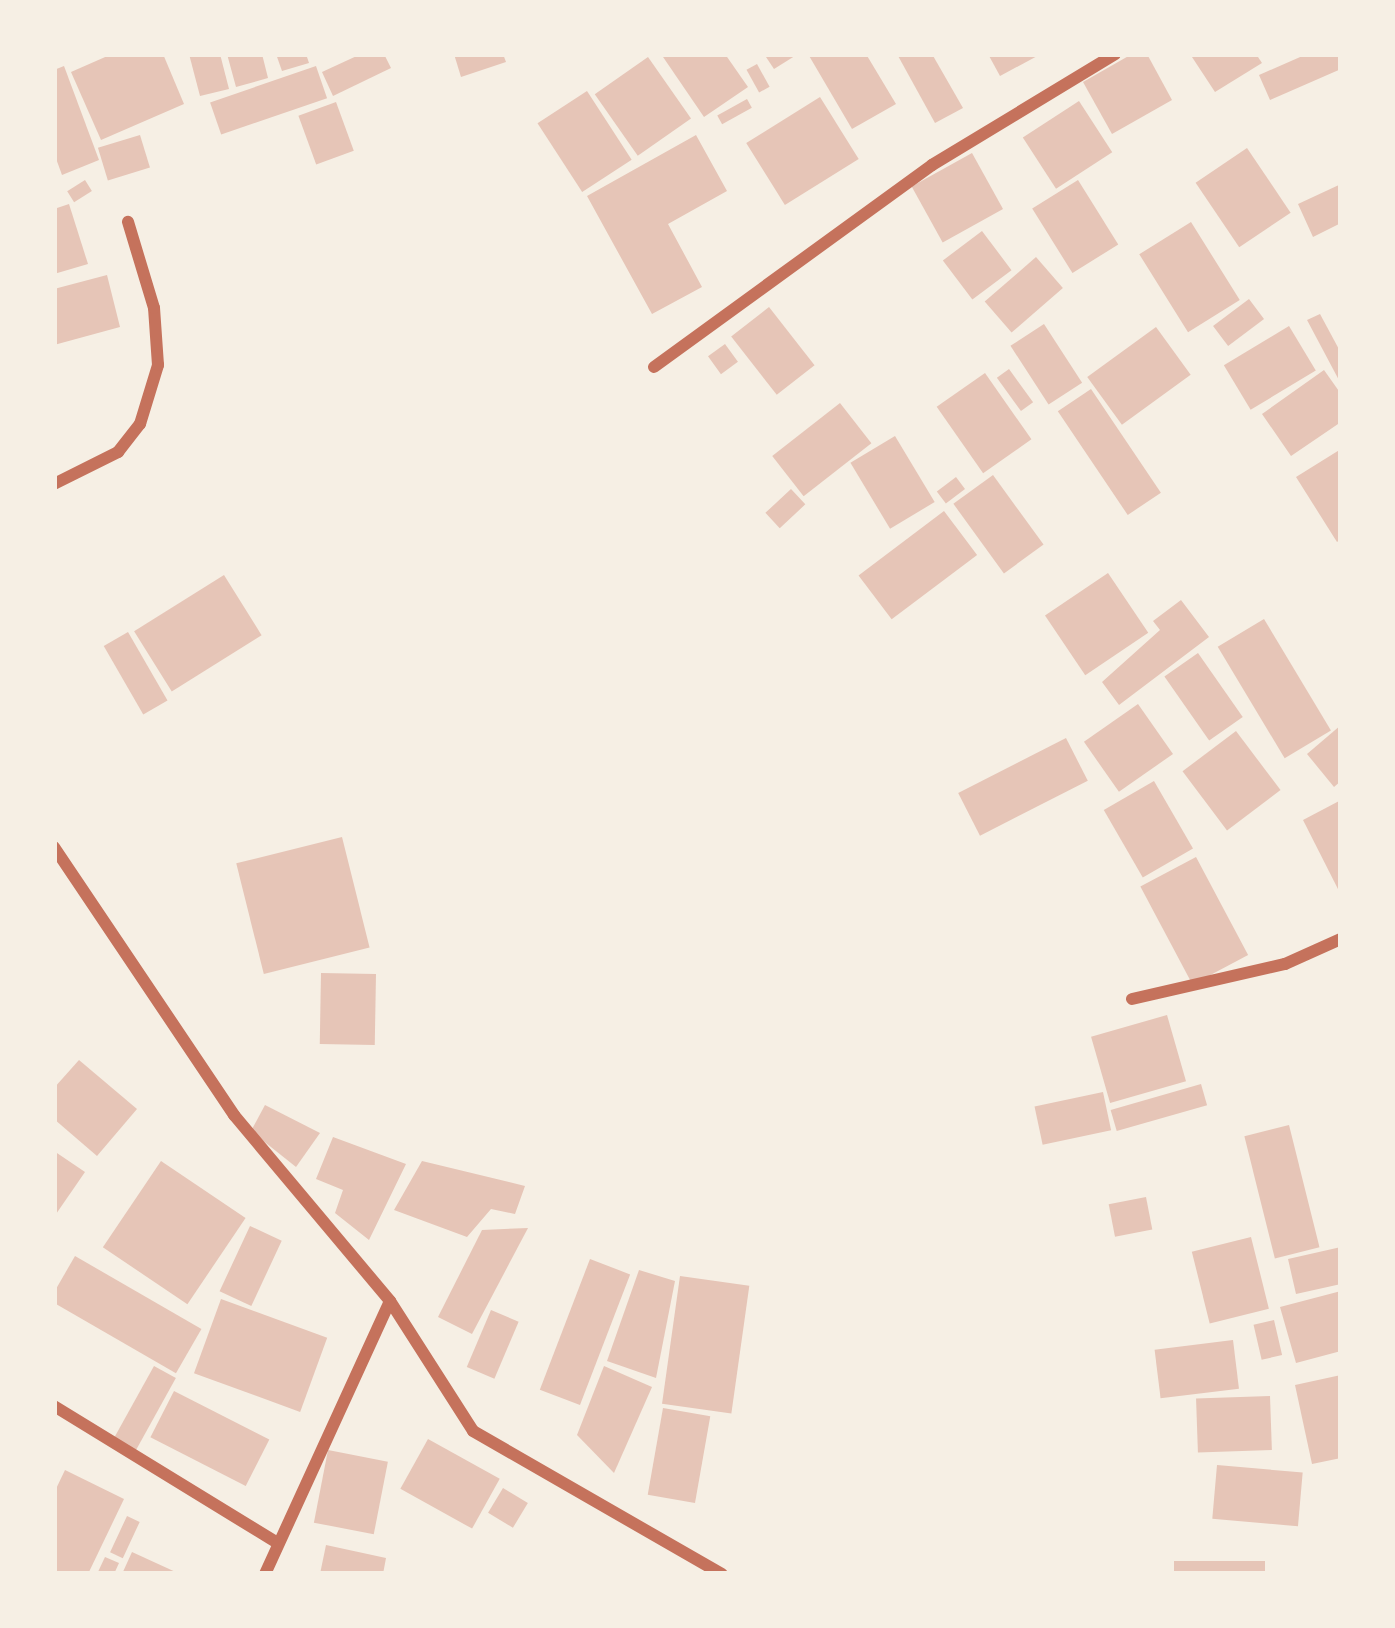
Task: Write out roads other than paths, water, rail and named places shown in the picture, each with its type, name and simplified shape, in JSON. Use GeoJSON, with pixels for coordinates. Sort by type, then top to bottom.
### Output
{"type":"FeatureCollection","features":[{"type":"Feature","properties":{"kind":"street"},"geometry":{"type":"LineString","coordinates":[[654,367],[932,165],[1115,54]]}},
{"type":"Feature","properties":{"kind":"street"},"geometry":{"type":"LineString","coordinates":[[54,484],[118,452],[140,424],[158,364],[154,308],[128,222]]}},
{"type":"Feature","properties":{"kind":"street"},"geometry":{"type":"LineString","coordinates":[[54,848],[234,1114],[390,1300],[473,1431],[722,1574]]}},
{"type":"Feature","properties":{"kind":"street"},"geometry":{"type":"LineString","coordinates":[[1132,999],[1285,964],[1341,939]]}},
{"type":"Feature","properties":{"kind":"street"},"geometry":{"type":"LineString","coordinates":[[265,1574],[390,1300]]}},
{"type":"Feature","properties":{"kind":"street"},"geometry":{"type":"LineString","coordinates":[[54,1406],[278,1543]]}}]}
